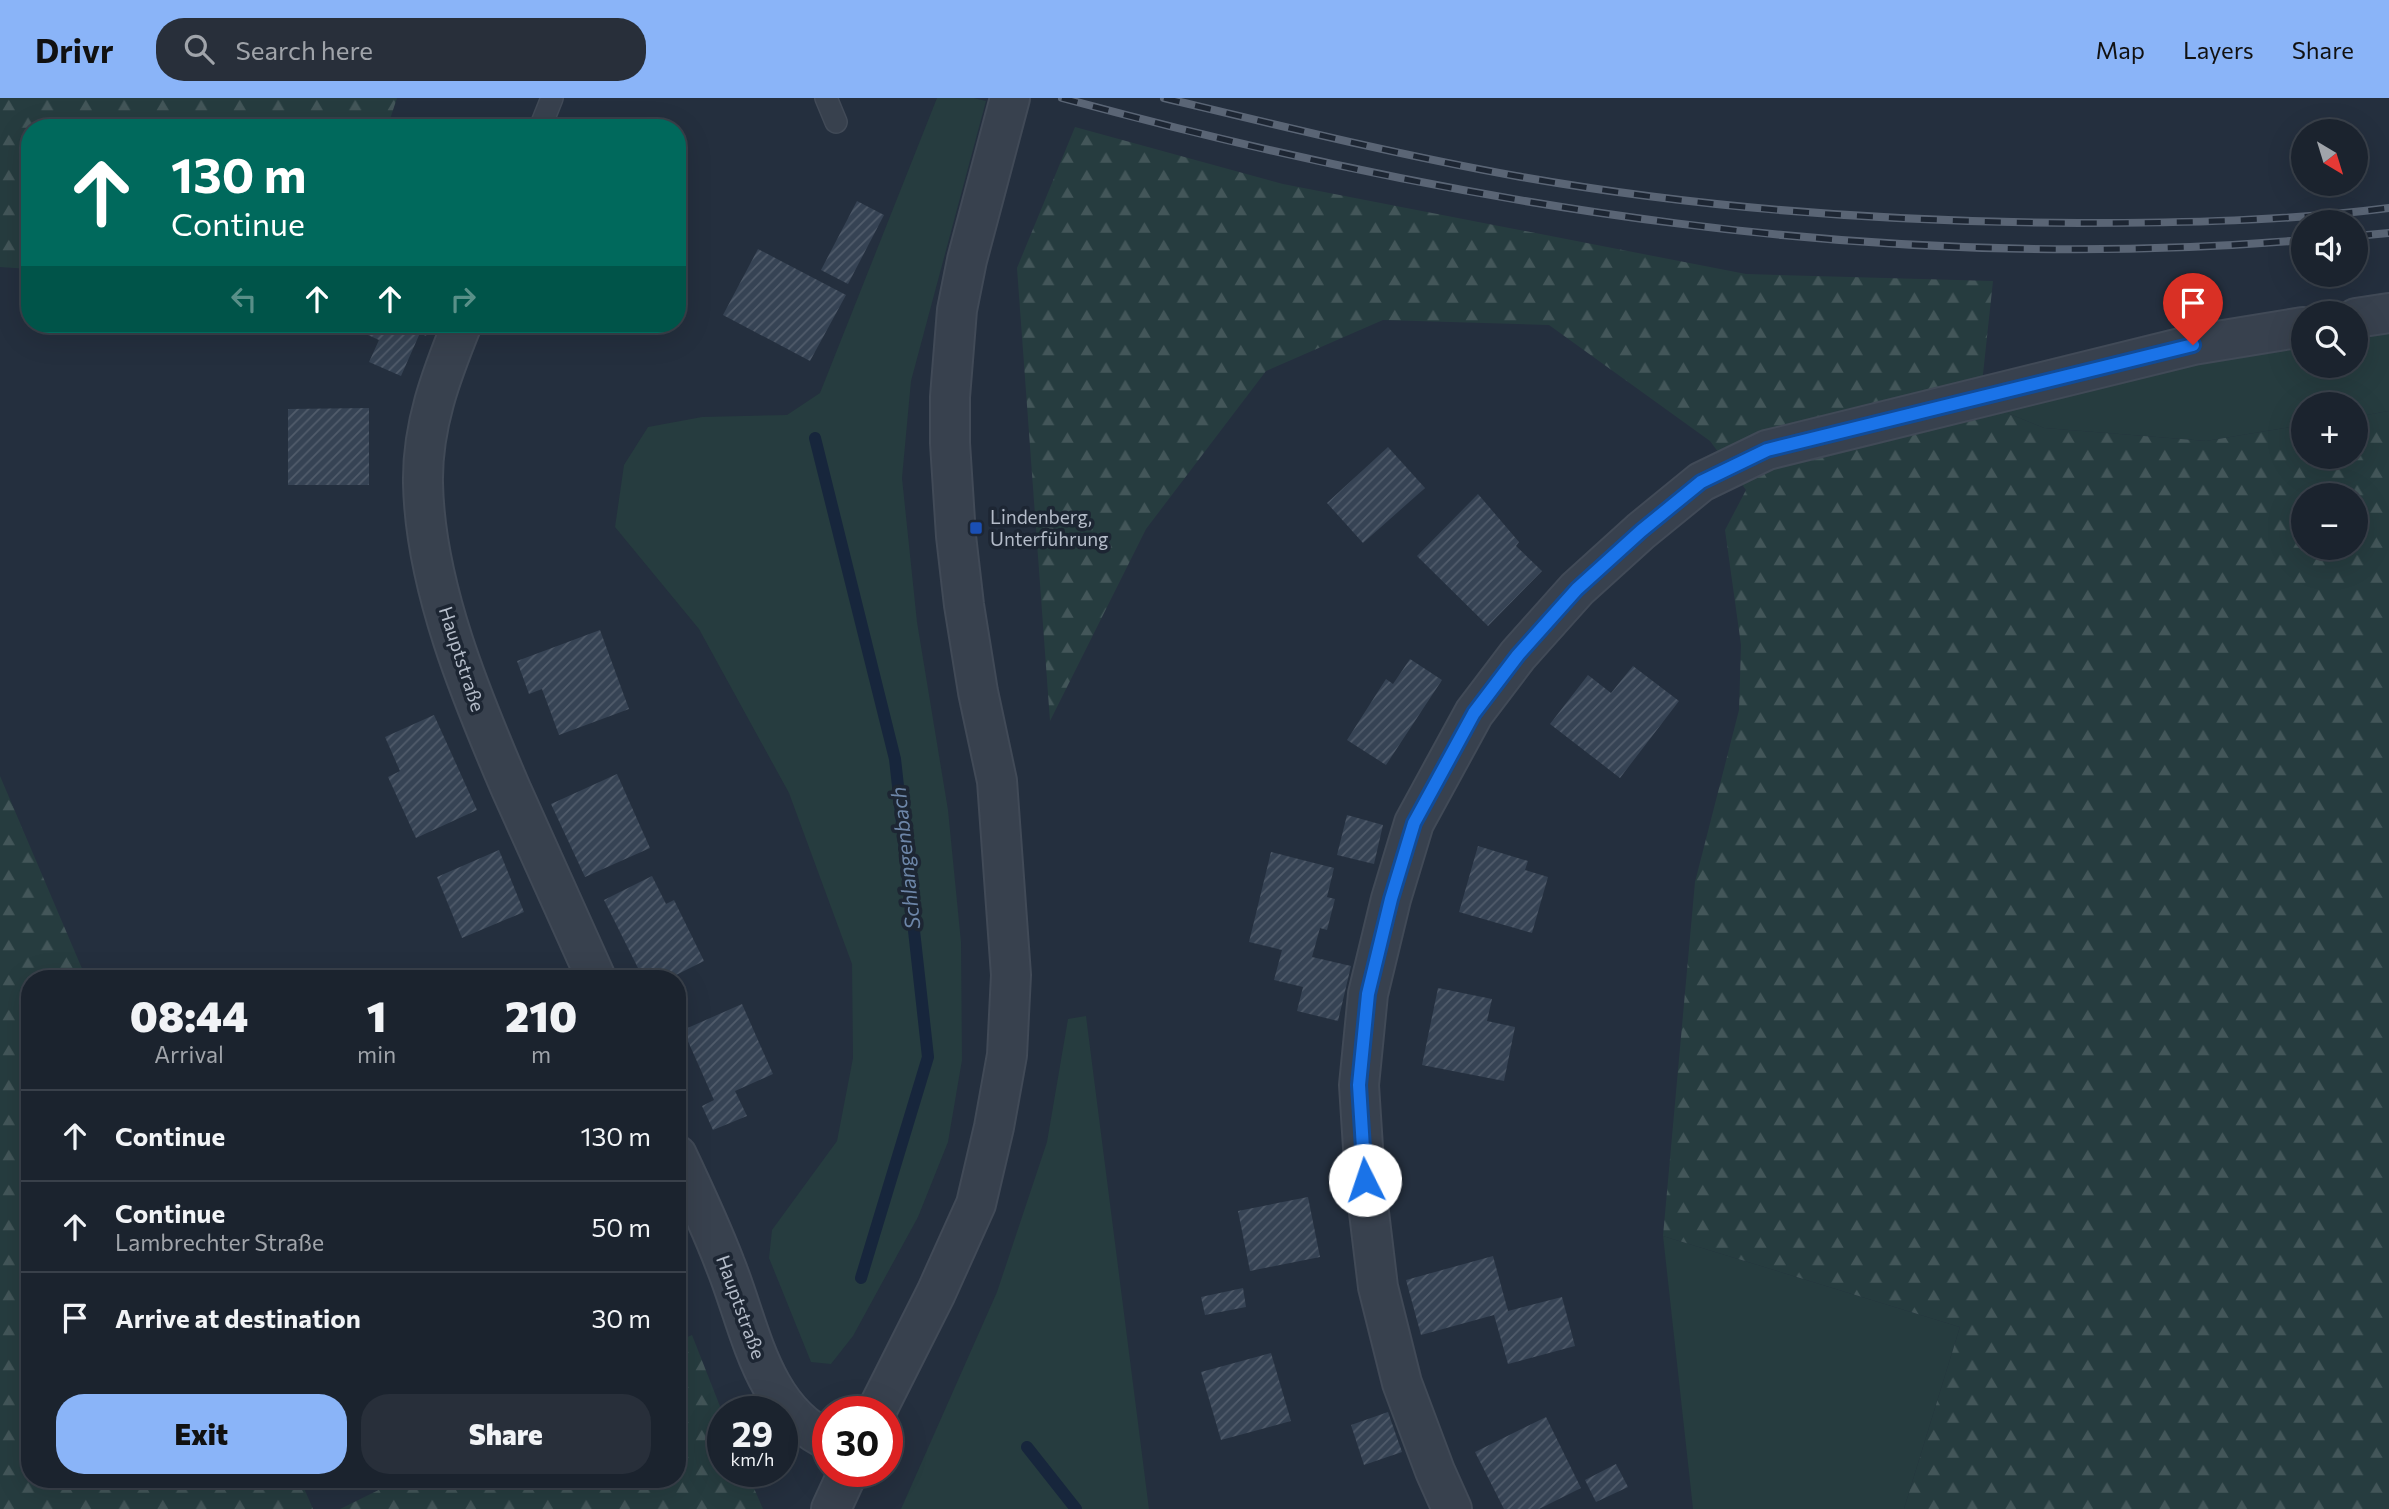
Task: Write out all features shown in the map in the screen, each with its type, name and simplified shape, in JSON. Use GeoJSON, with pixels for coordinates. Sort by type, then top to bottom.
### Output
{"type":"FeatureCollection","features":[{"type":"Feature","properties":{"kind":"street"},"geometry":{"type":"LineString","coordinates":[[884,1396],[936,1293],[976,1204],[995,1127],[1007,1055],[1011,975],[997,781],[978,692],[964,605],[956,536],[950,397],[957,310],[967,260],[1010,98]]}},
{"type":"Feature","properties":{"kind":"street"},"geometry":{"type":"LineString","coordinates":[[2368,316],[2389,313]]}},
{"type":"Feature","properties":{"kind":"street"},"geometry":{"type":"LineString","coordinates":[[1452,1509],[1402,1383],[1378,1287],[1365,1180],[1359,1085],[1368,994],[1391,899],[1414,823],[1474,713],[1518,655],[1577,589],[1641,531],[1701,482],[1767,450],[2193,345],[2291,329]]}},
{"type":"Feature","properties":{"kind":"street","name":"Hauptstraße"},"geometry":{"type":"LineString","coordinates":[[458,333],[435,392],[427,436],[423,482],[428,535],[440,593],[457,652],[485,729],[592,970]]}},
{"type":"Feature","properties":{"kind":"street","name":"Hauptstraße"},"geometry":{"type":"LineString","coordinates":[[686,1175],[725,1264],[766,1377],[784,1406],[812,1432]]}},
{"type":"Feature","properties":{"kind":"street"},"geometry":{"type":"LineString","coordinates":[[831,1509],[841,1487]]}},
{"type":"Feature","properties":{"kind":"lane"},"geometry":{"type":"LineString","coordinates":[[544,119],[552,98]]}},
{"type":"Feature","properties":{"kind":"lane"},"geometry":{"type":"LineString","coordinates":[[826,98],[836,122]]}},
{"type":"Feature","properties":{"kind":"green space"},"geometry":{"type":"Polygon","coordinates":[[[0,98],[397,98],[390,119],[21,119],[21,268],[0,267],[0,98]]]}},
{"type":"Feature","properties":{"kind":"green space"},"geometry":{"type":"Polygon","coordinates":[[[937,98],[974,98],[986,101],[911,381],[902,478],[917,622],[948,810],[961,942],[962,1060],[948,1142],[918,1217],[853,1336],[831,1364],[811,1362],[769,1258],[772,1230],[837,1141],[853,1058],[852,964],[789,793],[699,629],[615,527],[624,465],[648,427],[702,417],[787,415],[820,393],[937,98]]]}},
{"type":"Feature","properties":{"kind":"green space"},"geometry":{"type":"Polygon","coordinates":[[[1075,127],[1283,184],[1746,274],[1993,281],[1980,402],[2044,428],[2206,441],[2291,427],[2291,469],[2368,469],[2368,415],[2389,411],[2389,1509],[1904,1509],[1960,1327],[1663,1236],[1695,882],[1739,710],[1741,645],[1725,530],[1746,490],[1710,441],[1549,325],[1383,320],[1266,371],[1146,529],[1050,721],[1017,268],[1075,127]]]}},
{"type":"Feature","properties":{"kind":"green space"},"geometry":{"type":"Polygon","coordinates":[[[2389,325],[2389,411],[2368,415],[2368,392],[2291,392],[2291,427],[2206,441],[2044,428],[1980,402],[2291,340],[2291,378],[2368,378],[2368,328],[2389,325]]]}},
{"type":"Feature","properties":{"kind":"green space"},"geometry":{"type":"Polygon","coordinates":[[[0,776],[83,970],[21,970],[21,1488],[304,1488],[313,1509],[0,1509],[0,776]]]}},
{"type":"Feature","properties":{"kind":"green space"},"geometry":{"type":"Polygon","coordinates":[[[1086,1016],[1149,1509],[901,1509],[997,1292],[1047,1142],[1068,1019],[1086,1016]]]}},
{"type":"Feature","properties":{"kind":"green space"},"geometry":{"type":"Polygon","coordinates":[[[1663,1236],[1960,1327],[1904,1509],[1693,1509],[1663,1236]]]}},
{"type":"Feature","properties":{"kind":"green space"},"geometry":{"type":"Polygon","coordinates":[[[692,1335],[716,1396],[707,1396],[707,1487],[753,1487],[763,1509],[340,1509],[383,1488],[686,1488],[686,1338],[692,1335]]]}},
{"type":"Feature","properties":{"kind":"building"},"geometry":{"type":"Polygon","coordinates":[[[857,201],[884,215],[848,284],[821,270],[857,201]]]}},
{"type":"Feature","properties":{"kind":"building"},"geometry":{"type":"Polygon","coordinates":[[[758,249],[846,295],[810,361],[723,315],[758,249]]]}},
{"type":"Feature","properties":{"kind":"building"},"geometry":{"type":"Polygon","coordinates":[[[364,333],[420,333],[401,376],[369,362],[379,340],[364,333]]]}},
{"type":"Feature","properties":{"kind":"building"},"geometry":{"type":"Polygon","coordinates":[[[369,408],[369,485],[288,485],[288,409],[369,408]]]}},
{"type":"Feature","properties":{"kind":"building"},"geometry":{"type":"Polygon","coordinates":[[[1388,447],[1425,488],[1363,543],[1327,503],[1388,447]]]}},
{"type":"Feature","properties":{"kind":"building"},"geometry":{"type":"Polygon","coordinates":[[[1478,494],[1519,542],[1516,546],[1542,571],[1488,626],[1417,556],[1478,494]]]}},
{"type":"Feature","properties":{"kind":"building"},"geometry":{"type":"Polygon","coordinates":[[[600,630],[629,709],[559,735],[542,689],[529,694],[517,661],[600,630]]]}},
{"type":"Feature","properties":{"kind":"building"},"geometry":{"type":"Polygon","coordinates":[[[1410,659],[1442,680],[1386,765],[1347,740],[1386,679],[1393,684],[1410,659]]]}},
{"type":"Feature","properties":{"kind":"building"},"geometry":{"type":"Polygon","coordinates":[[[1633,666],[1679,701],[1620,778],[1550,724],[1588,675],[1611,693],[1633,666]]]}},
{"type":"Feature","properties":{"kind":"building"},"geometry":{"type":"Polygon","coordinates":[[[434,715],[477,810],[416,838],[388,777],[400,771],[385,737],[434,715]]]}},
{"type":"Feature","properties":{"kind":"building"},"geometry":{"type":"Polygon","coordinates":[[[617,774],[650,848],[585,877],[551,804],[617,774]]]}},
{"type":"Feature","properties":{"kind":"building"},"geometry":{"type":"Polygon","coordinates":[[[1347,815],[1383,825],[1374,864],[1337,855],[1347,815]]]}},
{"type":"Feature","properties":{"kind":"building"},"geometry":{"type":"Polygon","coordinates":[[[1478,846],[1528,861],[1525,870],[1548,877],[1532,933],[1459,912],[1478,846]]]}},
{"type":"Feature","properties":{"kind":"building"},"geometry":{"type":"Polygon","coordinates":[[[499,850],[524,912],[462,938],[437,877],[499,850]]]}},
{"type":"Feature","properties":{"kind":"building"},"geometry":{"type":"Polygon","coordinates":[[[1271,852],[1334,868],[1327,897],[1335,899],[1327,930],[1320,928],[1312,957],[1351,966],[1338,1021],[1297,1011],[1303,987],[1274,980],[1282,950],[1249,942],[1271,852]]]}},
{"type":"Feature","properties":{"kind":"building"},"geometry":{"type":"Polygon","coordinates":[[[652,876],[666,904],[674,900],[704,961],[686,970],[639,970],[604,900],[652,876]]]}},
{"type":"Feature","properties":{"kind":"building"},"geometry":{"type":"Polygon","coordinates":[[[1438,988],[1492,999],[1487,1021],[1515,1027],[1504,1081],[1422,1065],[1438,988]]]}},
{"type":"Feature","properties":{"kind":"building"},"geometry":{"type":"Polygon","coordinates":[[[742,1004],[773,1074],[735,1091],[747,1116],[713,1130],[702,1106],[714,1100],[686,1037],[686,1029],[742,1004]]]}},
{"type":"Feature","properties":{"kind":"building"},"geometry":{"type":"Polygon","coordinates":[[[1308,1197],[1320,1257],[1250,1271],[1238,1211],[1308,1197]]]}},
{"type":"Feature","properties":{"kind":"building"},"geometry":{"type":"Polygon","coordinates":[[[1493,1256],[1508,1311],[1562,1297],[1575,1346],[1508,1364],[1494,1315],[1421,1335],[1406,1280],[1493,1256]]]}},
{"type":"Feature","properties":{"kind":"building"},"geometry":{"type":"Polygon","coordinates":[[[1243,1288],[1246,1307],[1205,1315],[1201,1297],[1243,1288]]]}},
{"type":"Feature","properties":{"kind":"building"},"geometry":{"type":"Polygon","coordinates":[[[1271,1353],[1291,1421],[1221,1440],[1201,1372],[1271,1353]]]}},
{"type":"Feature","properties":{"kind":"building"},"geometry":{"type":"Polygon","coordinates":[[[1388,1412],[1402,1452],[1364,1465],[1351,1425],[1388,1412]]]}},
{"type":"Feature","properties":{"kind":"building"},"geometry":{"type":"Polygon","coordinates":[[[1546,1417],[1581,1488],[1539,1509],[1504,1509],[1475,1452],[1546,1417]]]}},
{"type":"Feature","properties":{"kind":"building"},"geometry":{"type":"Polygon","coordinates":[[[1616,1464],[1628,1487],[1596,1502],[1585,1480],[1616,1464]]]}},
{"type":"Feature","properties":{"kind":"waterway","name":"Schlangenbach"},"geometry":{"type":"LineString","coordinates":[[815,438],[895,759],[928,1057],[861,1278]]}},
{"type":"Feature","properties":{"kind":"waterway","name":"Schlangenbach"},"geometry":{"type":"LineString","coordinates":[[1027,1447],[1076,1509]]}},
{"type":"Feature","properties":{"kind":"railway"},"geometry":{"type":"LineString","coordinates":[[1062,98],[1367,172],[1522,200],[1677,223],[1833,239],[1989,248],[2146,248],[2291,241]]}},
{"type":"Feature","properties":{"kind":"railway"},"geometry":{"type":"LineString","coordinates":[[1164,98],[1384,149],[1516,176],[1656,197],[1796,212],[1937,220],[2118,223],[2273,218],[2389,208]]}},
{"type":"Feature","properties":{"kind":"railway"},"geometry":{"type":"LineString","coordinates":[[2368,235],[2389,233]]}},
{"type":"Feature","properties":{"kind":"place","name":"Lindenberg, Unterführung"},"geometry":{"type":"Point","coordinates":[976,528]}},
{"type":"Feature","properties":{"kind":"route"},"geometry":{"type":"LineString","coordinates":[[1365,1180],[1359,1085],[1368,994],[1391,899],[1414,823],[1474,713],[1518,655],[1577,589],[1641,531],[1701,482],[1767,450],[2193,345]]}}]}
